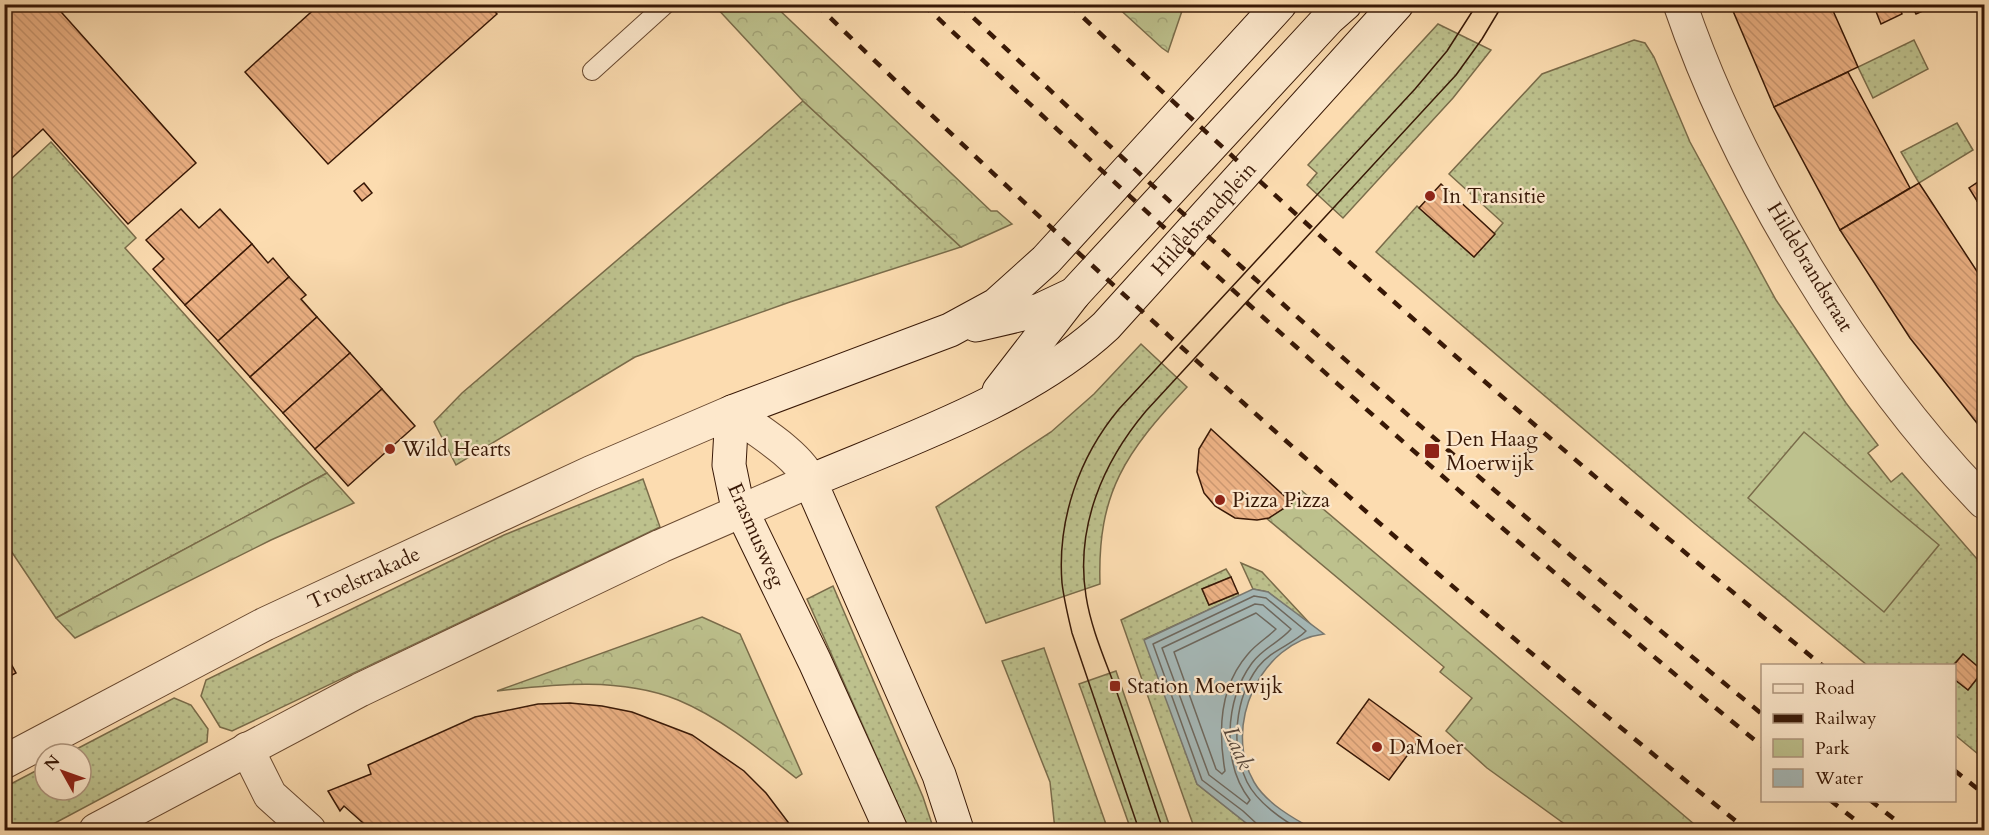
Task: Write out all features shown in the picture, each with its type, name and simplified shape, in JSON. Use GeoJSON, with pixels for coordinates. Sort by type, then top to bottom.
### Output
{"type":"FeatureCollection","features":[{"type":"Feature","properties":{"kind":"main road","name":"Hildebrandplein"},"geometry":{"type":"LineString","coordinates":[[950,330],[996,304],[1046,260],[1280,4]]}},
{"type":"Feature","properties":{"kind":"main road","name":"Hildebrandplein"},"geometry":{"type":"LineString","coordinates":[[810,481],[987,403],[1045,373],[1078,350],[1106,326],[1397,4]]}},
{"type":"Feature","properties":{"kind":"main road","name":"Hildebrandstraat"},"geometry":{"type":"LineString","coordinates":[[1680,4],[1714,90],[1742,150],[1811,272],[1873,367],[1919,427],[1984,502]]}},
{"type":"Feature","properties":{"kind":"main road","name":"Hildebrandplein"},"geometry":{"type":"LineString","coordinates":[[987,403],[1012,376],[1074,294],[1337,9]]}},
{"type":"Feature","properties":{"kind":"main road","name":"Hildebrandplein"},"geometry":{"type":"LineString","coordinates":[[732,412],[950,330],[1040,310],[1074,294]]}},
{"type":"Feature","properties":{"kind":"main road"},"geometry":{"type":"LineString","coordinates":[[732,412],[791,457],[810,481],[939,775],[957,831]]}},
{"type":"Feature","properties":{"kind":"main road","name":"Erasmusweg"},"geometry":{"type":"LineString","coordinates":[[732,412],[729,465],[731,483],[741,511],[815,662],[891,831]]}},
{"type":"Feature","properties":{"kind":"main road","name":"Troelstrakade"},"geometry":{"type":"LineString","coordinates":[[4,762],[274,620],[579,478],[732,412]]}},
{"type":"Feature","properties":{"kind":"main road"},"geometry":{"type":"LineString","coordinates":[[96,831],[360,690],[661,546],[810,481]]}},
{"type":"Feature","properties":{"kind":"main road"},"geometry":{"type":"LineString","coordinates":[[247,749],[270,795],[309,831]]}},
{"type":"Feature","properties":{"kind":"lane"},"geometry":{"type":"LineString","coordinates":[[592,70],[666,4]]}},
{"type":"Feature","properties":{"kind":"green space"},"geometry":{"type":"Polygon","coordinates":[[[714,5],[774,5],[991,211],[997,211],[1012,224],[961,247],[803,101],[714,5]]]}},
{"type":"Feature","properties":{"kind":"green space"},"geometry":{"type":"Polygon","coordinates":[[[1115,5],[1184,5],[1168,52],[1162,48],[1115,5]]]}},
{"type":"Feature","properties":{"kind":"green space"},"geometry":{"type":"Polygon","coordinates":[[[1438,24],[1491,50],[1453,98],[1343,218],[1307,185],[1317,173],[1308,165],[1438,24]]]}},
{"type":"Feature","properties":{"kind":"green space"},"geometry":{"type":"Polygon","coordinates":[[[1634,40],[1645,43],[1654,57],[1690,142],[1776,300],[1846,403],[1878,445],[1868,453],[1891,482],[1902,473],[1984,567],[1984,759],[1956,736],[1956,680],[1968,690],[1983,671],[1963,654],[1954,664],[1866,664],[1695,524],[1376,252],[1417,206],[1474,257],[1503,223],[1449,174],[1542,74],[1634,40]]]}},
{"type":"Feature","properties":{"kind":"green space"},"geometry":{"type":"Polygon","coordinates":[[[1914,40],[1928,69],[1873,98],[1858,67],[1914,40]]]}},
{"type":"Feature","properties":{"kind":"green space"},"geometry":{"type":"Polygon","coordinates":[[[803,101],[961,247],[790,302],[635,357],[456,465],[434,422],[462,393],[803,101]]]}},
{"type":"Feature","properties":{"kind":"green space"},"geometry":{"type":"Polygon","coordinates":[[[1957,123],[1973,150],[1919,183],[1901,152],[1957,123]]]}},
{"type":"Feature","properties":{"kind":"green space"},"geometry":{"type":"Polygon","coordinates":[[[51,142],[136,238],[125,248],[327,473],[56,618],[5,542],[5,185],[51,142]]]}},
{"type":"Feature","properties":{"kind":"green space"},"geometry":{"type":"Polygon","coordinates":[[[1141,344],[1187,387],[1147,432],[1120,475],[1110,498],[1104,524],[1100,552],[1100,584],[986,623],[936,507],[1051,432],[1094,394],[1141,344]]]}},
{"type":"Feature","properties":{"kind":"green space"},"geometry":{"type":"Polygon","coordinates":[[[1804,432],[1939,545],[1884,612],[1748,498],[1804,432]]]}},
{"type":"Feature","properties":{"kind":"green space"},"geometry":{"type":"Polygon","coordinates":[[[327,473],[354,503],[271,540],[75,638],[56,618],[327,473]]]}},
{"type":"Feature","properties":{"kind":"green space"},"geometry":{"type":"Polygon","coordinates":[[[643,479],[660,527],[232,731],[220,727],[201,696],[206,680],[504,535],[643,479]]]}},
{"type":"Feature","properties":{"kind":"green space"},"geometry":{"type":"Polygon","coordinates":[[[1302,491],[1701,830],[1573,830],[1487,768],[1446,731],[1472,698],[1440,672],[1444,667],[1266,518],[1288,506],[1302,491]]]}},
{"type":"Feature","properties":{"kind":"green space"},"geometry":{"type":"Polygon","coordinates":[[[1241,563],[1262,572],[1316,630],[1268,592],[1253,589],[1241,563]]]}},
{"type":"Feature","properties":{"kind":"green space"},"geometry":{"type":"Polygon","coordinates":[[[1226,569],[1231,577],[1202,589],[1209,605],[1238,593],[1239,596],[1145,639],[1197,784],[1255,830],[1195,830],[1121,620],[1226,569]]]}},
{"type":"Feature","properties":{"kind":"green space"},"geometry":{"type":"Polygon","coordinates":[[[833,586],[923,797],[934,830],[909,830],[807,599],[833,586]]]}},
{"type":"Feature","properties":{"kind":"green space"},"geometry":{"type":"Polygon","coordinates":[[[702,617],[740,634],[802,774],[796,778],[739,735],[709,716],[678,700],[656,693],[634,688],[588,684],[497,691],[702,617]]]}},
{"type":"Feature","properties":{"kind":"green space"},"geometry":{"type":"Polygon","coordinates":[[[1044,648],[1108,830],[1055,830],[1050,782],[1002,661],[1044,648]]]}},
{"type":"Feature","properties":{"kind":"green space"},"geometry":{"type":"Polygon","coordinates":[[[1116,671],[1171,830],[1131,830],[1079,684],[1116,671]]]}},
{"type":"Feature","properties":{"kind":"green space"},"geometry":{"type":"Polygon","coordinates":[[[174,698],[191,705],[208,729],[207,742],[42,830],[5,830],[5,787],[33,772],[33,802],[93,802],[93,742],[90,742],[174,698]]]}},
{"type":"Feature","properties":{"kind":"water","name":"Laak"},"geometry":{"type":"Polygon","coordinates":[[[1253,589],[1268,592],[1324,634],[1301,640],[1282,653],[1265,670],[1253,690],[1245,713],[1242,737],[1245,760],[1259,790],[1281,810],[1315,830],[1255,830],[1197,784],[1144,640],[1253,589]]]}},
{"type":"Feature","properties":{"kind":"building"},"geometry":{"type":"Polygon","coordinates":[[[4,4],[54,4],[196,163],[128,224],[43,129],[4,165],[4,4]]]}},
{"type":"Feature","properties":{"kind":"building"},"geometry":{"type":"Polygon","coordinates":[[[320,4],[488,4],[497,14],[328,164],[245,72],[320,4]]]}},
{"type":"Feature","properties":{"kind":"building"},"geometry":{"type":"Polygon","coordinates":[[[1730,4],[1830,4],[1858,67],[1774,107],[1730,4]]]}},
{"type":"Feature","properties":{"kind":"building"},"geometry":{"type":"Polygon","coordinates":[[[1886,4],[1898,4],[1902,14],[1881,24],[1875,9],[1886,4]]]}},
{"type":"Feature","properties":{"kind":"building"},"geometry":{"type":"Polygon","coordinates":[[[1911,4],[1938,4],[1916,14],[1911,4]]]}},
{"type":"Feature","properties":{"kind":"building"},"geometry":{"type":"Polygon","coordinates":[[[1848,72],[1910,188],[1840,230],[1774,107],[1848,72]]]}},
{"type":"Feature","properties":{"kind":"building"},"geometry":{"type":"Polygon","coordinates":[[[1984,178],[1984,196],[1977,201],[1969,188],[1984,178]]]}},
{"type":"Feature","properties":{"kind":"building"},"geometry":{"type":"Polygon","coordinates":[[[364,183],[372,193],[362,201],[354,191],[364,183]]]}},
{"type":"Feature","properties":{"kind":"building"},"geometry":{"type":"Polygon","coordinates":[[[1919,183],[1984,282],[1984,432],[1910,338],[1840,230],[1919,183]]]}},
{"type":"Feature","properties":{"kind":"building"},"geometry":{"type":"Polygon","coordinates":[[[1441,184],[1495,234],[1474,257],[1419,208],[1441,184]]]}},
{"type":"Feature","properties":{"kind":"building"},"geometry":{"type":"Polygon","coordinates":[[[1984,196],[1984,212],[1977,201],[1984,196]]]}},
{"type":"Feature","properties":{"kind":"building"},"geometry":{"type":"Polygon","coordinates":[[[181,209],[199,228],[220,209],[252,244],[185,305],[153,269],[164,259],[146,240],[181,209]]]}},
{"type":"Feature","properties":{"kind":"building"},"geometry":{"type":"Polygon","coordinates":[[[252,244],[268,263],[273,258],[289,277],[218,341],[185,305],[252,244]]]}},
{"type":"Feature","properties":{"kind":"building"},"geometry":{"type":"Polygon","coordinates":[[[289,277],[306,295],[301,299],[317,317],[250,377],[218,341],[289,277]]]}},
{"type":"Feature","properties":{"kind":"building"},"geometry":{"type":"Polygon","coordinates":[[[317,317],[350,353],[283,413],[250,377],[317,317]]]}},
{"type":"Feature","properties":{"kind":"building"},"geometry":{"type":"Polygon","coordinates":[[[350,353],[382,389],[315,449],[283,413],[350,353]]]}},
{"type":"Feature","properties":{"kind":"building"},"geometry":{"type":"Polygon","coordinates":[[[382,389],[415,426],[348,486],[315,449],[382,389]]]}},
{"type":"Feature","properties":{"kind":"building"},"geometry":{"type":"Polygon","coordinates":[[[1211,429],[1292,503],[1269,518],[1257,520],[1235,518],[1215,506],[1204,493],[1197,472],[1199,449],[1211,429]]]}},
{"type":"Feature","properties":{"kind":"building"},"geometry":{"type":"Polygon","coordinates":[[[1231,577],[1238,593],[1209,605],[1202,589],[1231,577]]]}},
{"type":"Feature","properties":{"kind":"building"},"geometry":{"type":"Polygon","coordinates":[[[4,651],[16,673],[4,679],[4,651]]]}},
{"type":"Feature","properties":{"kind":"building"},"geometry":{"type":"Polygon","coordinates":[[[1963,654],[1983,671],[1968,690],[1956,681],[1955,664],[1963,654]]]}},
{"type":"Feature","properties":{"kind":"building"},"geometry":{"type":"Polygon","coordinates":[[[1369,699],[1421,737],[1389,780],[1337,743],[1369,699]]]}},
{"type":"Feature","properties":{"kind":"building"},"geometry":{"type":"Polygon","coordinates":[[[570,703],[632,712],[692,735],[744,771],[766,793],[794,830],[567,828],[371,830],[344,806],[340,811],[328,791],[371,774],[368,765],[475,717],[538,704],[570,703]]]}},
{"type":"Feature","properties":{"kind":"tram line"},"geometry":{"type":"LineString","coordinates":[[1139,830],[1072,633],[1062,583],[1061,559],[1067,513],[1082,469],[1105,428],[1119,409],[1415,89],[1447,51],[1477,4]]}},
{"type":"Feature","properties":{"kind":"tram line"},"geometry":{"type":"LineString","coordinates":[[1163,830],[1098,642],[1086,596],[1085,545],[1089,521],[1105,474],[1117,452],[1146,411],[1456,75],[1482,39],[1503,4]]}},
{"type":"Feature","properties":{"kind":"railway"},"geometry":{"type":"LineString","coordinates":[[816,4],[1042,219],[1272,428],[1507,632],[1747,830]]}},
{"type":"Feature","properties":{"kind":"railway"},"geometry":{"type":"LineString","coordinates":[[923,4],[1128,195],[1441,475],[1761,745]]}},
{"type":"Feature","properties":{"kind":"railway"},"geometry":{"type":"LineString","coordinates":[[959,4],[1155,188],[1454,456],[1761,713]]}},
{"type":"Feature","properties":{"kind":"railway"},"geometry":{"type":"LineString","coordinates":[[1069,4],[1253,175],[1440,342],[1630,506],[1821,664]]}},
{"type":"Feature","properties":{"kind":"railway"},"geometry":{"type":"LineString","coordinates":[[1956,772],[1984,794]]}},
{"type":"Feature","properties":{"kind":"railway"},"geometry":{"type":"LineString","coordinates":[[1833,802],[1868,830]]}},
{"type":"Feature","properties":{"kind":"railway"},"geometry":{"type":"LineString","coordinates":[[1873,802],[1908,830]]}},
{"type":"Feature","properties":{"kind":"place","name":"In Transitie"},"geometry":{"type":"Point","coordinates":[1430,196]}},
{"type":"Feature","properties":{"kind":"place","name":"Wild Hearts"},"geometry":{"type":"Point","coordinates":[390,449]}},
{"type":"Feature","properties":{"kind":"place","name":"Den Haag Moerwijk"},"geometry":{"type":"Point","coordinates":[1432,451]}},
{"type":"Feature","properties":{"kind":"place","name":"Pizza Pizza"},"geometry":{"type":"Point","coordinates":[1220,500]}},
{"type":"Feature","properties":{"kind":"place","name":"Station Moerwijk"},"geometry":{"type":"Point","coordinates":[1115,686]}},
{"type":"Feature","properties":{"kind":"place","name":"DaMoer"},"geometry":{"type":"Point","coordinates":[1377,747]}}]}
